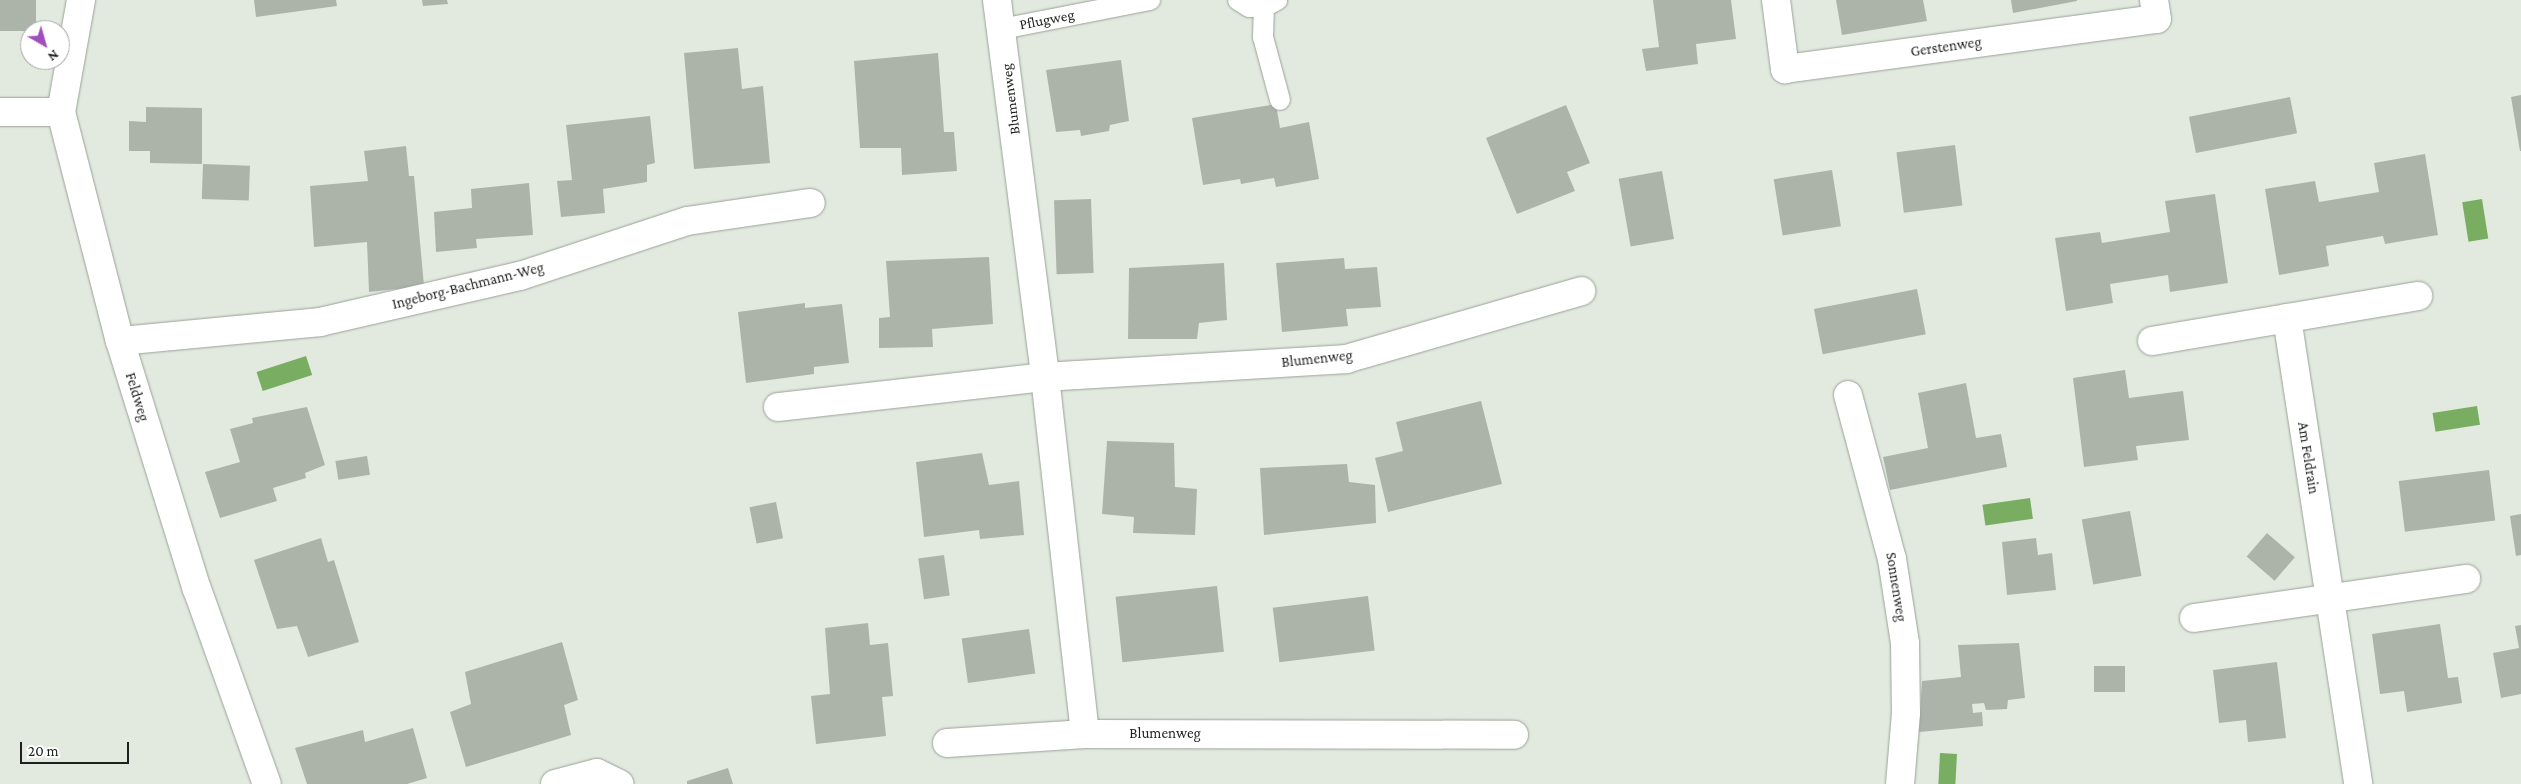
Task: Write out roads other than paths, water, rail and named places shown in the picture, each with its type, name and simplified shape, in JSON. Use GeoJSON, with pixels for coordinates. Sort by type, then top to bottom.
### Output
{"type":"FeatureCollection","features":[{"type":"Feature","properties":{"kind":"street","name":"Feldweg"},"geometry":{"type":"LineString","coordinates":[[81,0],[61,112],[120,342],[197,589],[267,784]]}},
{"type":"Feature","properties":{"kind":"street","name":"Blumenweg"},"geometry":{"type":"LineString","coordinates":[[997,0],[1045,377],[1085,734]]}},
{"type":"Feature","properties":{"kind":"street","name":"Gerstenweg"},"geometry":{"type":"LineString","coordinates":[[1776,0],[1785,69],[2157,19],[2154,0]]}},
{"type":"Feature","properties":{"kind":"street"},"geometry":{"type":"LineString","coordinates":[[0,112],[61,112]]}},
{"type":"Feature","properties":{"kind":"street","name":"Ingeborg-Bachmann-Weg"},"geometry":{"type":"LineString","coordinates":[[120,342],[320,322],[520,276],[687,221],[811,203]]}},
{"type":"Feature","properties":{"kind":"street","name":"Blumenweg"},"geometry":{"type":"LineString","coordinates":[[778,407],[1045,377],[1346,359],[1581,291]]}},
{"type":"Feature","properties":{"kind":"street"},"geometry":{"type":"LineString","coordinates":[[2152,341],[2418,296]]}},
{"type":"Feature","properties":{"kind":"street","name":"Am Feldrain"},"geometry":{"type":"LineString","coordinates":[[2287,318],[2358,784]]}},
{"type":"Feature","properties":{"kind":"street","name":"Sonnenweg"},"geometry":{"type":"LineString","coordinates":[[1848,395],[1892,559],[1905,643],[1906,713],[1900,784]]}},
{"type":"Feature","properties":{"kind":"street"},"geometry":{"type":"LineString","coordinates":[[2194,618],[2466,579]]}},
{"type":"Feature","properties":{"kind":"street","name":"Blumenweg"},"geometry":{"type":"LineString","coordinates":[[947,744],[1085,734],[1514,735]]}},
{"type":"Feature","properties":{"kind":"street"},"geometry":{"type":"LineString","coordinates":[[555,784],[597,773],[620,784]]}},
{"type":"Feature","properties":{"kind":"lane","name":"Pflugweg"},"geometry":{"type":"LineString","coordinates":[[1002,29],[1150,0]]}},
{"type":"Feature","properties":{"kind":"lane"},"geometry":{"type":"LineString","coordinates":[[1238,0],[1249,7],[1270,3],[1263,37],[1280,100]]}}]}
